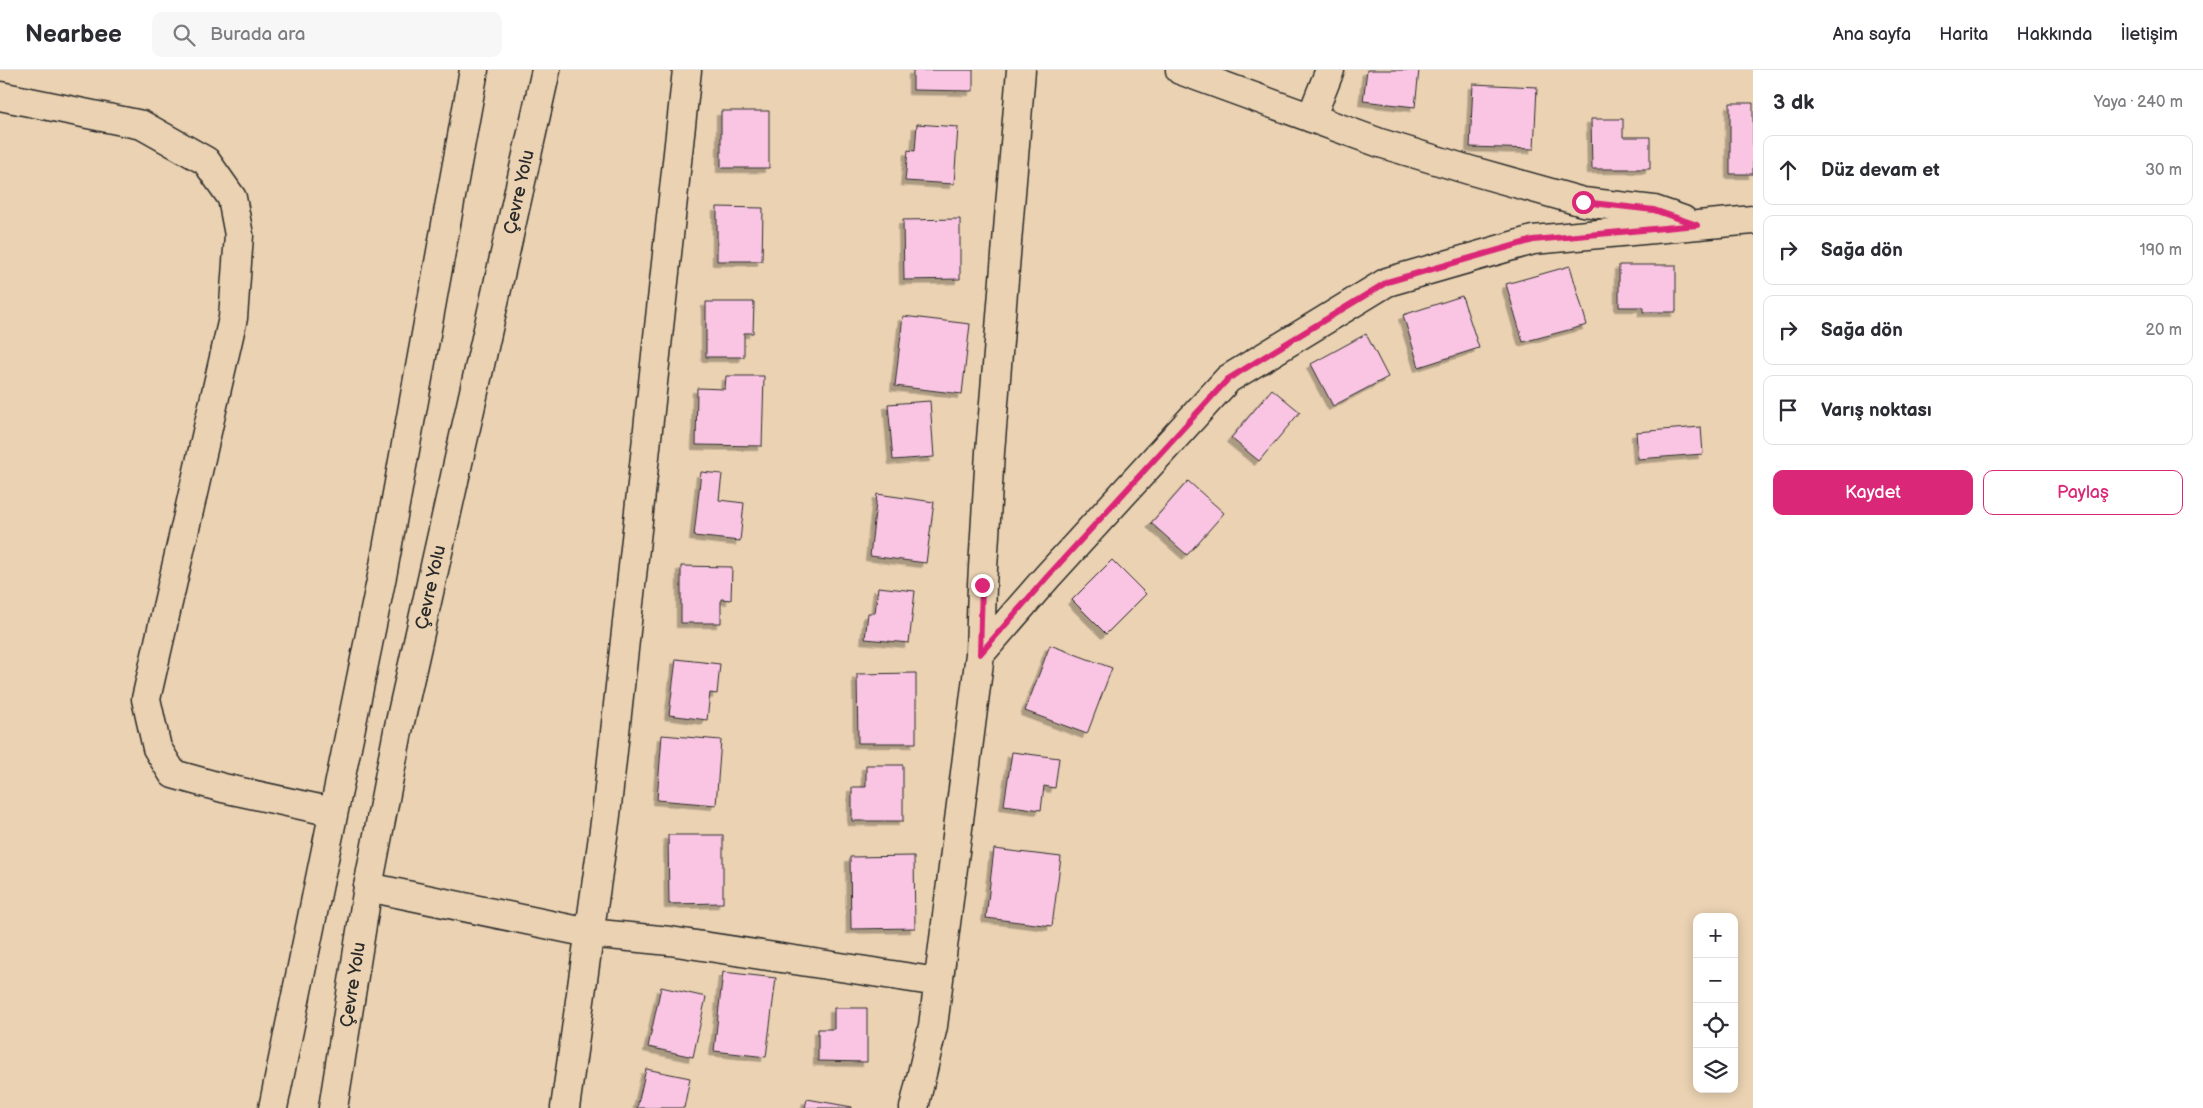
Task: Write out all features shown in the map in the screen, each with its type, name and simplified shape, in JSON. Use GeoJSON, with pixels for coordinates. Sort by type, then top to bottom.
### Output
{"type":"FeatureCollection","features":[{"type":"Feature","properties":{"kind":"main road"},"geometry":{"type":"LineString","coordinates":[[273,1108],[332,812],[385,561],[474,70]]}},
{"type":"Feature","properties":{"kind":"main road","name":"Çevre Yolu"},"geometry":{"type":"LineString","coordinates":[[333,1108],[368,887],[398,731],[546,70]]}},
{"type":"Feature","properties":{"kind":"main road"},"geometry":{"type":"LineString","coordinates":[[565,1108],[606,815],[688,70]]}},
{"type":"Feature","properties":{"kind":"main road"},"geometry":{"type":"LineString","coordinates":[[914,1108],[933,1026],[980,654],[990,452],[1021,70]]}},
{"type":"Feature","properties":{"kind":"main road"},"geometry":{"type":"LineString","coordinates":[[1180,70],[1389,146],[1573,199],[1654,210],[1697,225]]}},
{"type":"Feature","properties":{"kind":"main road"},"geometry":{"type":"LineString","coordinates":[[1311,118],[1330,70]]}},
{"type":"Feature","properties":{"kind":"main road"},"geometry":{"type":"LineString","coordinates":[[0,96],[142,125],[206,161],[232,198],[239,235],[233,318],[146,699],[157,748],[173,774],[223,788],[332,812]]}},
{"type":"Feature","properties":{"kind":"main road"},"geometry":{"type":"LineString","coordinates":[[980,654],[1054,569],[1228,379],[1387,282],[1533,240],[1753,220]]}},
{"type":"Feature","properties":{"kind":"main road"},"geometry":{"type":"LineString","coordinates":[[368,887],[589,933],[670,941],[938,982]]}},
{"type":"Feature","properties":{"kind":"building"},"geometry":{"type":"Polygon","coordinates":[[[913,70],[973,70],[973,91],[913,90],[913,70]]]}},
{"type":"Feature","properties":{"kind":"building"},"geometry":{"type":"Polygon","coordinates":[[[1367,70],[1419,70],[1415,107],[1363,101],[1367,70]]]}},
{"type":"Feature","properties":{"kind":"building"},"geometry":{"type":"Polygon","coordinates":[[[1473,84],[1537,87],[1534,149],[1470,147],[1473,84]]]}},
{"type":"Feature","properties":{"kind":"building"},"geometry":{"type":"Polygon","coordinates":[[[1730,103],[1753,103],[1753,174],[1730,174],[1730,103]]]}},
{"type":"Feature","properties":{"kind":"building"},"geometry":{"type":"Polygon","coordinates":[[[721,111],[769,111],[769,168],[721,168],[721,111]]]}},
{"type":"Feature","properties":{"kind":"building"},"geometry":{"type":"Polygon","coordinates":[[[1591,119],[1623,119],[1623,137],[1650,137],[1650,169],[1592,169],[1591,119]]]}},
{"type":"Feature","properties":{"kind":"building"},"geometry":{"type":"Polygon","coordinates":[[[917,124],[958,127],[954,184],[905,181],[908,150],[915,151],[917,124]]]}},
{"type":"Feature","properties":{"kind":"building"},"geometry":{"type":"Polygon","coordinates":[[[717,207],[763,208],[762,261],[717,261],[717,207]]]}},
{"type":"Feature","properties":{"kind":"building"},"geometry":{"type":"Polygon","coordinates":[[[960,219],[960,279],[904,280],[903,220],[960,219]]]}},
{"type":"Feature","properties":{"kind":"building"},"geometry":{"type":"Polygon","coordinates":[[[1619,265],[1676,265],[1676,312],[1643,312],[1643,307],[1619,307],[1619,265]]]}},
{"type":"Feature","properties":{"kind":"building"},"geometry":{"type":"Polygon","coordinates":[[[1570,266],[1587,325],[1523,342],[1506,284],[1570,266]]]}},
{"type":"Feature","properties":{"kind":"building"},"geometry":{"type":"Polygon","coordinates":[[[1462,296],[1479,348],[1419,367],[1403,315],[1462,296]]]}},
{"type":"Feature","properties":{"kind":"building"},"geometry":{"type":"Polygon","coordinates":[[[706,302],[754,302],[753,333],[744,333],[744,357],[706,357],[706,302]]]}},
{"type":"Feature","properties":{"kind":"building"},"geometry":{"type":"Polygon","coordinates":[[[903,316],[970,324],[962,394],[895,386],[903,316]]]}},
{"type":"Feature","properties":{"kind":"building"},"geometry":{"type":"Polygon","coordinates":[[[1366,334],[1388,377],[1333,406],[1311,364],[1366,334]]]}},
{"type":"Feature","properties":{"kind":"building"},"geometry":{"type":"Polygon","coordinates":[[[726,376],[764,376],[762,446],[696,445],[697,388],[725,389],[726,376]]]}},
{"type":"Feature","properties":{"kind":"building"},"geometry":{"type":"Polygon","coordinates":[[[1272,389],[1300,412],[1259,461],[1231,438],[1272,389]]]}},
{"type":"Feature","properties":{"kind":"building"},"geometry":{"type":"Polygon","coordinates":[[[930,401],[934,457],[893,460],[888,404],[930,401]]]}},
{"type":"Feature","properties":{"kind":"building"},"geometry":{"type":"Polygon","coordinates":[[[1701,427],[1703,454],[1638,459],[1636,432],[1701,427]]]}},
{"type":"Feature","properties":{"kind":"building"},"geometry":{"type":"Polygon","coordinates":[[[701,472],[722,474],[719,500],[744,503],[740,541],[694,536],[701,472]]]}},
{"type":"Feature","properties":{"kind":"building"},"geometry":{"type":"Polygon","coordinates":[[[1188,481],[1224,513],[1187,555],[1151,523],[1188,481]]]}},
{"type":"Feature","properties":{"kind":"building"},"geometry":{"type":"Polygon","coordinates":[[[877,494],[934,502],[926,563],[870,556],[877,494]]]}},
{"type":"Feature","properties":{"kind":"building"},"geometry":{"type":"Polygon","coordinates":[[[1112,560],[1146,594],[1106,634],[1072,600],[1112,560]]]}},
{"type":"Feature","properties":{"kind":"building"},"geometry":{"type":"Polygon","coordinates":[[[681,566],[732,567],[731,600],[721,599],[721,623],[681,623],[681,566]]]}},
{"type":"Feature","properties":{"kind":"building"},"geometry":{"type":"Polygon","coordinates":[[[878,587],[915,591],[909,643],[865,639],[868,613],[875,613],[878,587]]]}},
{"type":"Feature","properties":{"kind":"building"},"geometry":{"type":"Polygon","coordinates":[[[1050,645],[1112,668],[1087,734],[1025,711],[1050,645]]]}},
{"type":"Feature","properties":{"kind":"building"},"geometry":{"type":"Polygon","coordinates":[[[676,659],[720,664],[717,694],[710,693],[707,720],[669,715],[676,659]]]}},
{"type":"Feature","properties":{"kind":"building"},"geometry":{"type":"Polygon","coordinates":[[[916,673],[916,743],[858,743],[857,674],[916,673]]]}},
{"type":"Feature","properties":{"kind":"building"},"geometry":{"type":"Polygon","coordinates":[[[662,735],[721,740],[716,805],[657,800],[662,735]]]}},
{"type":"Feature","properties":{"kind":"building"},"geometry":{"type":"Polygon","coordinates":[[[1012,752],[1059,758],[1055,788],[1044,786],[1041,810],[1004,805],[1012,752]]]}},
{"type":"Feature","properties":{"kind":"building"},"geometry":{"type":"Polygon","coordinates":[[[866,765],[903,765],[903,821],[852,821],[852,787],[866,787],[866,765]]]}},
{"type":"Feature","properties":{"kind":"building"},"geometry":{"type":"Polygon","coordinates":[[[668,835],[723,835],[723,903],[669,904],[668,835]]]}},
{"type":"Feature","properties":{"kind":"building"},"geometry":{"type":"Polygon","coordinates":[[[994,849],[1061,857],[1052,926],[986,918],[994,849]]]}},
{"type":"Feature","properties":{"kind":"building"},"geometry":{"type":"Polygon","coordinates":[[[914,856],[915,928],[851,929],[850,857],[914,856]]]}},
{"type":"Feature","properties":{"kind":"building"},"geometry":{"type":"Polygon","coordinates":[[[723,972],[776,978],[766,1057],[714,1051],[723,972]]]}},
{"type":"Feature","properties":{"kind":"building"},"geometry":{"type":"Polygon","coordinates":[[[661,987],[706,997],[693,1057],[648,1047],[661,987]]]}},
{"type":"Feature","properties":{"kind":"building"},"geometry":{"type":"Polygon","coordinates":[[[834,1008],[867,1008],[867,1062],[818,1061],[818,1029],[834,1029],[834,1008]]]}},
{"type":"Feature","properties":{"kind":"building"},"geometry":{"type":"Polygon","coordinates":[[[646,1069],[690,1078],[684,1108],[637,1108],[646,1069]]]}},
{"type":"Feature","properties":{"kind":"building"},"geometry":{"type":"Polygon","coordinates":[[[807,1099],[852,1107],[852,1108],[805,1108],[807,1099]]]}},
{"type":"Feature","properties":{"kind":"route"},"geometry":{"type":"LineString","coordinates":[[982,585],[980,654],[1047,577],[1228,379],[1387,282],[1533,240],[1697,225],[1654,210],[1583,202]]}}]}
